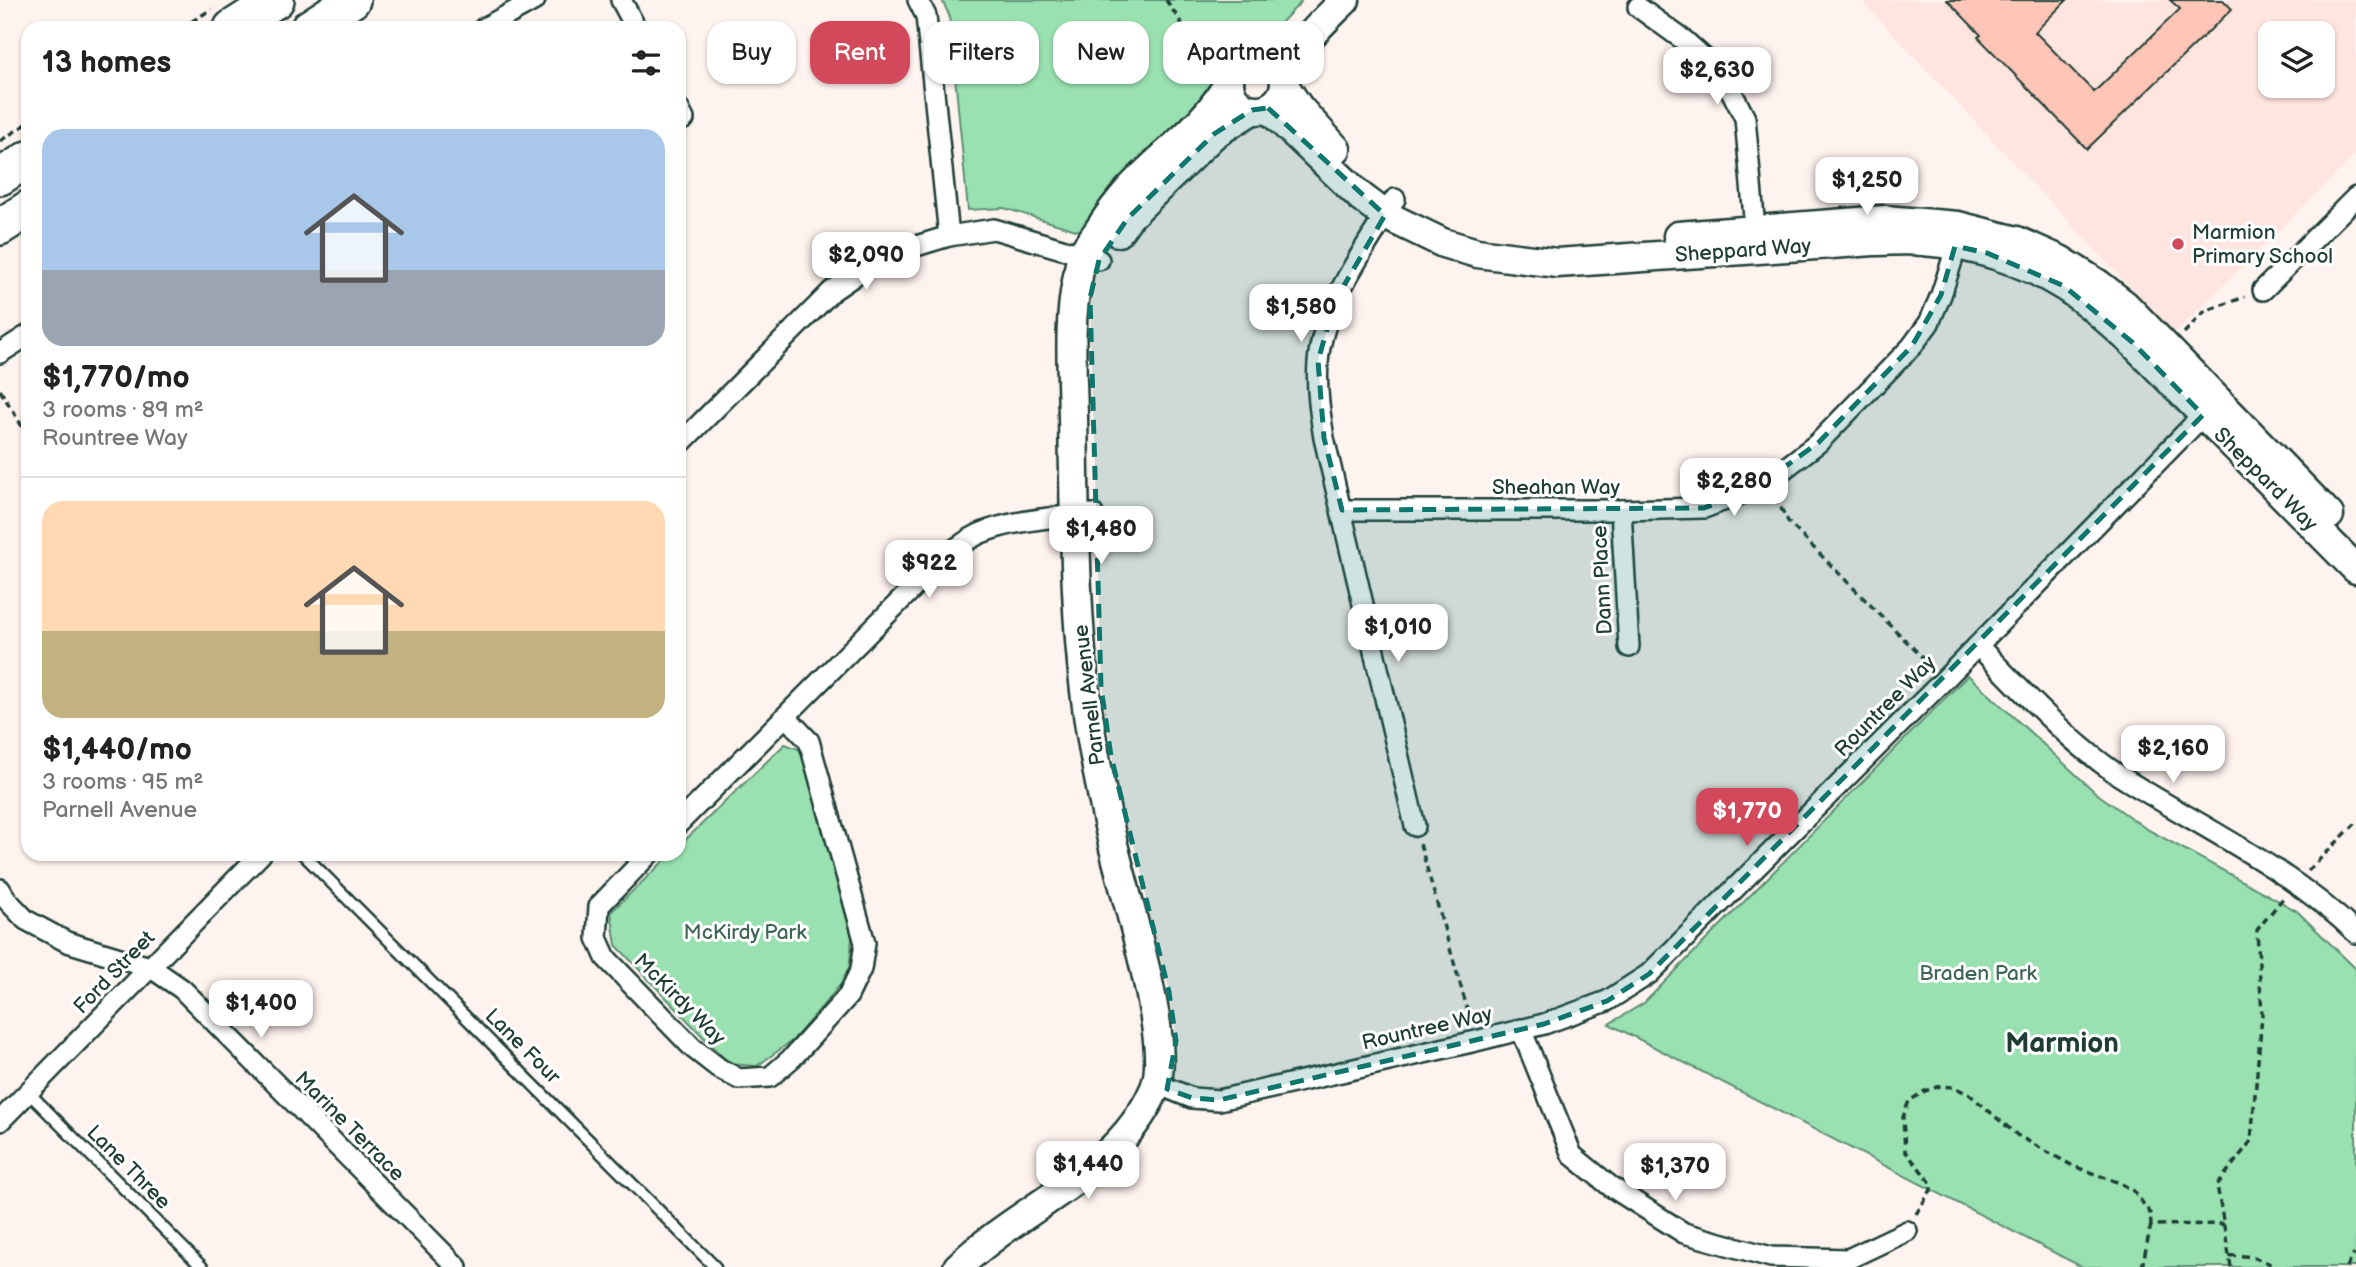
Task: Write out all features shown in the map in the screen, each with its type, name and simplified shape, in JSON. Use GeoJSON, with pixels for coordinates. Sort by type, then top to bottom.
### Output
{"type":"FeatureCollection","features":[{"type":"Feature","properties":{"kind":"highway"},"geometry":{"type":"LineString","coordinates":[[223,18],[276,0]]}},
{"type":"Feature","properties":{"kind":"highway"},"geometry":{"type":"LineString","coordinates":[[320,21],[352,0]]}},
{"type":"Feature","properties":{"kind":"highway"},"geometry":{"type":"LineString","coordinates":[[0,177],[21,164]]}},
{"type":"Feature","properties":{"kind":"highway"},"geometry":{"type":"LineString","coordinates":[[0,227],[21,214]]}},
{"type":"Feature","properties":{"kind":"street"},"geometry":{"type":"LineString","coordinates":[[497,21],[535,0]]}},
{"type":"Feature","properties":{"kind":"street"},"geometry":{"type":"LineString","coordinates":[[621,0],[632,21]]}},
{"type":"Feature","properties":{"kind":"street"},"geometry":{"type":"LineString","coordinates":[[918,0],[926,16],[949,236]]}},
{"type":"Feature","properties":{"kind":"street","name":"Parnell Avenue"},"geometry":{"type":"LineString","coordinates":[[1301,21],[1324,0]]}},
{"type":"Feature","properties":{"kind":"street"},"geometry":{"type":"LineString","coordinates":[[1223,93],[1234,97],[1245,107],[1272,96],[1305,39],[1345,0]]}},
{"type":"Feature","properties":{"kind":"street"},"geometry":{"type":"LineString","coordinates":[[1638,7],[1685,41],[1723,75],[1745,118],[1755,229]]}},
{"type":"Feature","properties":{"kind":"street","name":"Parnell Avenue"},"geometry":{"type":"LineString","coordinates":[[984,1267],[1040,1223],[1100,1183],[1123,1162],[1150,1128],[1176,1041],[1169,992],[1111,756],[1101,687],[1084,514],[1091,258],[1128,191],[1223,93],[1227,84]]}},
{"type":"Feature","properties":{"kind":"street"},"geometry":{"type":"LineString","coordinates":[[1272,96],[1276,84]]}},
{"type":"Feature","properties":{"kind":"street","name":"Parnell Avenue"},"geometry":{"type":"LineString","coordinates":[[1091,258],[1214,134],[1272,96]]}},
{"type":"Feature","properties":{"kind":"street","name":"Sheppard Way"},"geometry":{"type":"LineString","coordinates":[[1272,96],[1299,108],[1390,207],[1443,243],[1477,253],[1557,263],[1874,241],[1923,241],[1956,236]]}},
{"type":"Feature","properties":{"kind":"street"},"geometry":{"type":"LineString","coordinates":[[2263,290],[2356,197]]}},
{"type":"Feature","properties":{"kind":"street"},"geometry":{"type":"LineString","coordinates":[[1390,207],[1335,301],[1318,361],[1318,396],[1322,424],[1415,826]]}},
{"type":"Feature","properties":{"kind":"street","name":"Sheppard Way"},"geometry":{"type":"LineString","coordinates":[[1390,207],[1500,242],[1547,245],[1601,244],[1885,220],[1956,236],[2017,241],[2060,260],[2098,284],[2125,306],[2211,408],[2356,569]]}},
{"type":"Feature","properties":{"kind":"street"},"geometry":{"type":"LineString","coordinates":[[686,433],[832,291],[883,256],[949,236],[994,229],[1091,258]]}},
{"type":"Feature","properties":{"kind":"street","name":"Sheahan Way"},"geometry":{"type":"LineString","coordinates":[[1342,510],[1704,508],[1754,489],[1818,443],[1912,346],[1929,323],[1941,295],[1956,236]]}},
{"type":"Feature","properties":{"kind":"street"},"geometry":{"type":"LineString","coordinates":[[0,353],[21,340]]}},
{"type":"Feature","properties":{"kind":"street","name":"Sheppard Way"},"geometry":{"type":"LineString","coordinates":[[2211,408],[2356,544]]}},
{"type":"Feature","properties":{"kind":"street","name":"Rountree Way"},"geometry":{"type":"LineString","coordinates":[[1162,1086],[1192,1098],[1219,1100],[1544,1024],[1608,1001],[1649,974],[1978,646],[2211,408]]}},
{"type":"Feature","properties":{"kind":"street","name":"Dann Place"},"geometry":{"type":"LineString","coordinates":[[1621,510],[1629,647]]}},
{"type":"Feature","properties":{"kind":"street"},"geometry":{"type":"LineString","coordinates":[[686,816],[934,566],[958,547],[978,534],[999,527],[1084,514]]}},
{"type":"Feature","properties":{"kind":"street"},"geometry":{"type":"LineString","coordinates":[[1978,646],[2082,746],[2118,774],[2296,883],[2356,933]]}},
{"type":"Feature","properties":{"kind":"street","name":"McKirdy Way"},"geometry":{"type":"LineString","coordinates":[[642,861],[599,906],[597,938],[606,958],[692,1048],[720,1069],[739,1080],[770,1077],[793,1057],[848,996],[861,969],[865,943],[809,741],[786,717]]}},
{"type":"Feature","properties":{"kind":"street","name":"Ford Street"},"geometry":{"type":"LineString","coordinates":[[0,1121],[254,861]]}},
{"type":"Feature","properties":{"kind":"street","name":"Marine Terrace"},"geometry":{"type":"LineString","coordinates":[[0,889],[26,919],[67,942],[150,967],[182,989],[457,1267]]}},
{"type":"Feature","properties":{"kind":"street"},"geometry":{"type":"LineString","coordinates":[[1521,1029],[1572,1155],[1610,1186],[1684,1233],[1771,1257],[1848,1259],[1907,1231]]}},
{"type":"Feature","properties":{"kind":"street","name":"Parnell Avenue"},"geometry":{"type":"LineString","coordinates":[[958,1267],[973,1252],[1024,1213],[1097,1166],[1162,1086]]}},
{"type":"Feature","properties":{"kind":"lane","name":"Lane Four"},"geometry":{"type":"LineString","coordinates":[[310,861],[715,1267]]}},
{"type":"Feature","properties":{"kind":"lane","name":"Lane Three"},"geometry":{"type":"LineString","coordinates":[[29,1093],[202,1267]]}},
{"type":"Feature","properties":{"kind":"path"},"geometry":{"type":"LineString","coordinates":[[1166,0],[1212,68],[1200,86],[1223,93]]}},
{"type":"Feature","properties":{"kind":"path"},"geometry":{"type":"LineString","coordinates":[[0,141],[21,128]]}},
{"type":"Feature","properties":{"kind":"path"},"geometry":{"type":"LineString","coordinates":[[2176,341],[2205,311],[2263,290]]}},
{"type":"Feature","properties":{"kind":"path"},"geometry":{"type":"LineString","coordinates":[[0,390],[21,424]]}},
{"type":"Feature","properties":{"kind":"path"},"geometry":{"type":"LineString","coordinates":[[1767,482],[1789,523],[1945,679]]}},
{"type":"Feature","properties":{"kind":"path"},"geometry":{"type":"LineString","coordinates":[[2231,1267],[2217,1185],[2250,1141],[2262,1015],[2257,930],[2296,883],[2356,822]]}},
{"type":"Feature","properties":{"kind":"path"},"geometry":{"type":"LineString","coordinates":[[1415,826],[1476,1041]]}},
{"type":"Feature","properties":{"kind":"path"},"geometry":{"type":"LineString","coordinates":[[1907,1231],[1931,1189],[1931,1183],[1905,1151],[1903,1117],[1909,1101],[1925,1091],[1940,1086],[1953,1087],[1969,1094],[2017,1135],[2073,1166],[2134,1191],[2150,1213],[2151,1225],[2142,1267]]}},
{"type":"Feature","properties":{"kind":"path"},"geometry":{"type":"LineString","coordinates":[[2151,1225],[2224,1224]]}},
{"type":"Feature","properties":{"kind":"path"},"geometry":{"type":"LineString","coordinates":[[2347,1267],[2354,1254]]}},
{"type":"Feature","properties":{"kind":"path"},"geometry":{"type":"LineString","coordinates":[[2229,1256],[2260,1259],[2276,1267]]}},
{"type":"Feature","properties":{"kind":"highlighted area"},"geometry":{"type":"Polygon","coordinates":[[[1268,108],[1385,215],[1335,301],[1318,361],[1324,438],[1342,510],[1704,508],[1754,489],[1818,443],[1912,346],[1941,295],[1955,246],[1987,253],[2064,286],[2132,342],[2203,415],[1649,974],[1607,1001],[1544,1024],[1219,1100],[1192,1098],[1167,1089],[1176,1041],[1169,992],[1111,756],[1101,687],[1090,298],[1099,260],[1128,218],[1214,134],[1252,110],[1268,108]]]}},
{"type":"Feature","properties":{"kind":"shaded area","name":"Marmion Primary School"},"geometry":{"type":"Polygon","coordinates":[[[1861,0],[2356,0],[2356,154],[2174,334],[1861,0]]]}},
{"type":"Feature","properties":{"kind":"green space"},"geometry":{"type":"Polygon","coordinates":[[[942,0],[1301,2],[1283,21],[1163,21],[1163,84],[1222,84],[1115,195],[1089,234],[1004,208],[968,210],[956,84],[1039,84],[1039,21],[950,21],[942,0]]]}},
{"type":"Feature","properties":{"kind":"green space","name":"Braden Park"},"geometry":{"type":"Polygon","coordinates":[[[1968,675],[2096,793],[2145,828],[2297,911],[2356,969],[2356,1267],[2082,1267],[1609,1024],[1644,1003],[1968,675]]]}},
{"type":"Feature","properties":{"kind":"green space","name":"McKirdy Park"},"geometry":{"type":"Polygon","coordinates":[[[785,744],[801,750],[852,937],[849,975],[793,1040],[757,1066],[729,1064],[616,945],[611,912],[664,861],[686,861],[686,839],[785,744]]]}},
{"type":"Feature","properties":{"kind":"building"},"geometry":{"type":"Polygon","coordinates":[[[1947,0],[2067,0],[2035,32],[2094,92],[2180,9],[2170,0],[2223,0],[2232,9],[2087,149],[1978,37],[1981,35],[1947,0]]]}},
{"type":"Feature","properties":{"kind":"place","name":"Marmion Primary School"},"geometry":{"type":"Point","coordinates":[2178,244]}},
{"type":"Feature","properties":{"kind":"district","name":"Marmion"},"geometry":{"type":"Point","coordinates":[2062,1042]}}]}
